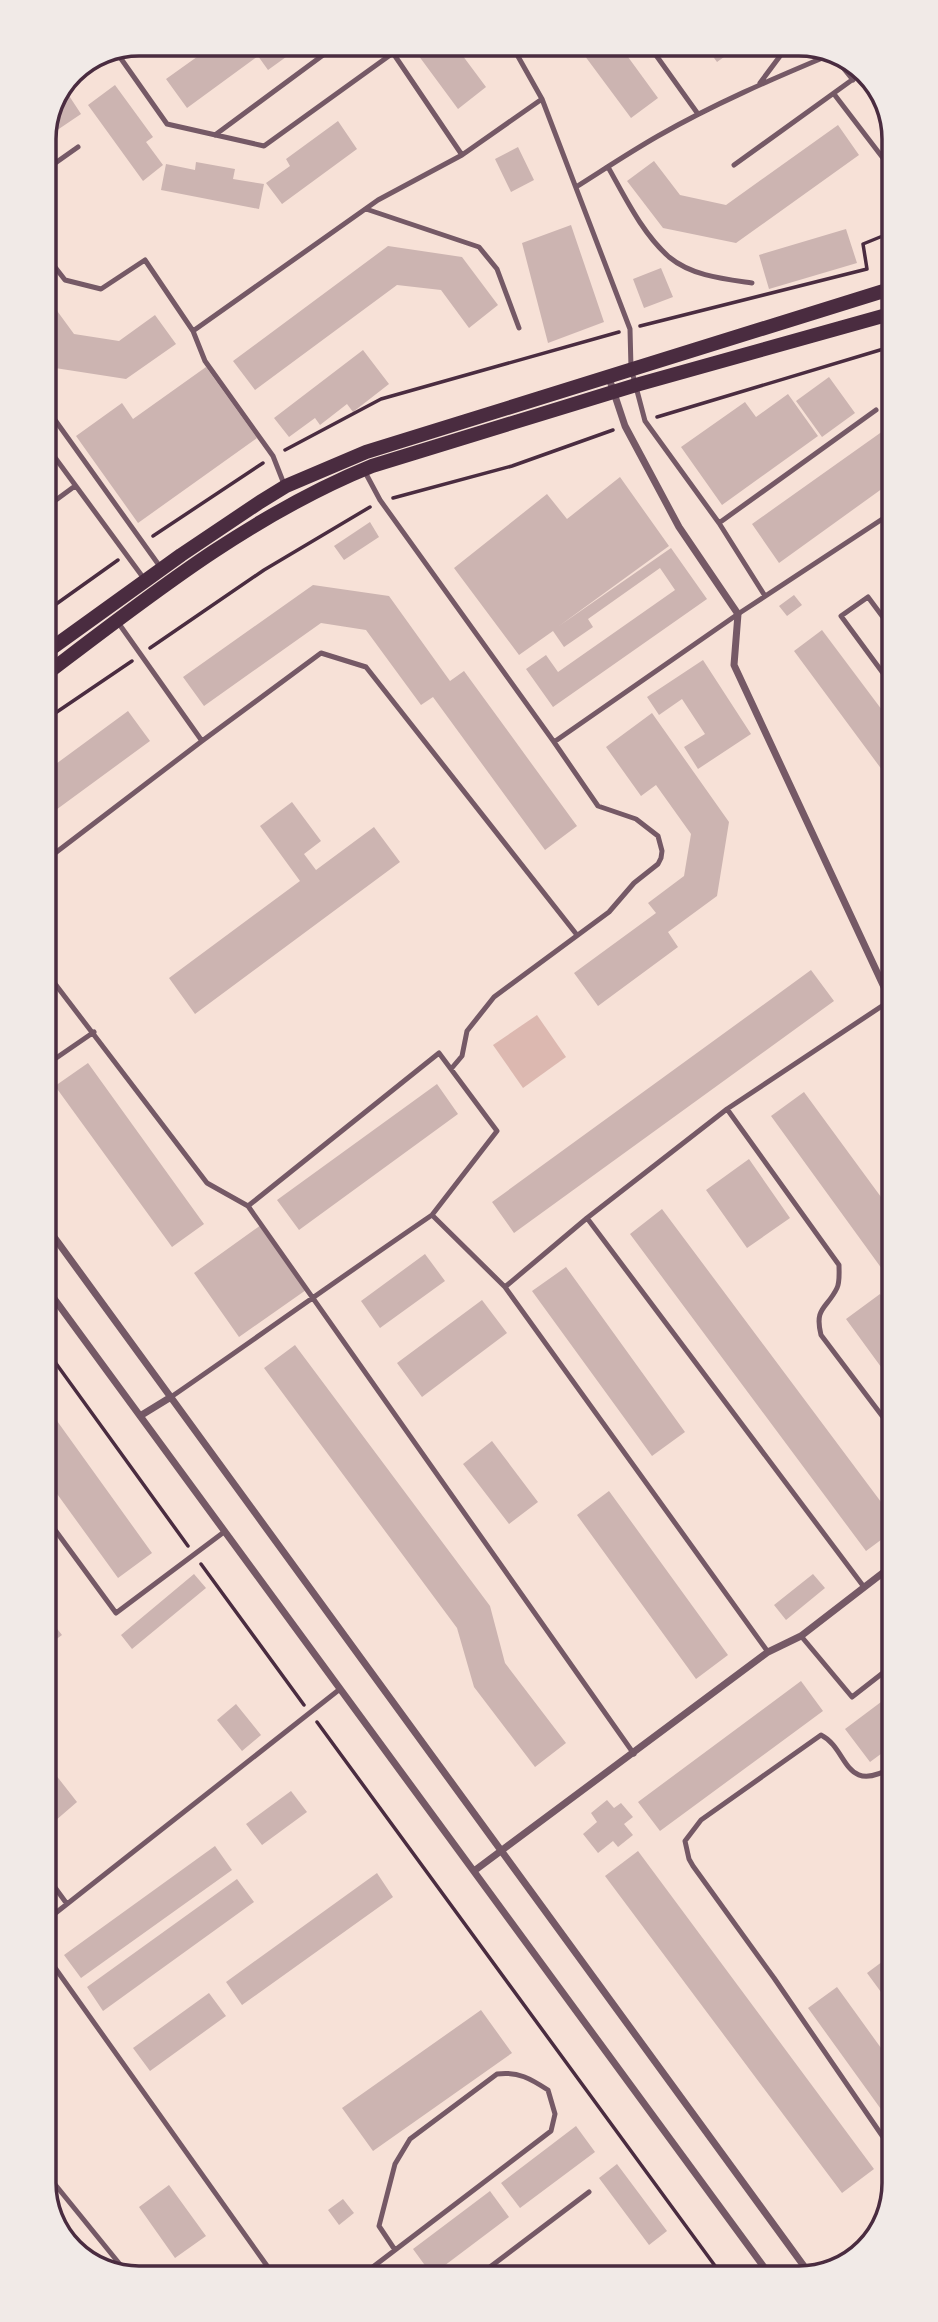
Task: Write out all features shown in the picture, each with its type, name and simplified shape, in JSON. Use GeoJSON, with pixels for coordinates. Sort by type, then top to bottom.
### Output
{"type":"FeatureCollection","features":[{"type":"Feature","properties":{"kind":"main road"},"geometry":{"type":"LineString","coordinates":[[56,645],[145,580],[286,486],[366,452],[882,291]]}},
{"type":"Feature","properties":{"kind":"main road"},"geometry":{"type":"LineString","coordinates":[[56,667],[189,568],[267,517],[293,502],[364,470],[636,385],[882,316]]}},
{"type":"Feature","properties":{"kind":"street"},"geometry":{"type":"LineString","coordinates":[[608,375],[625,426],[679,527],[738,614],[734,666],[882,982]]}},
{"type":"Feature","properties":{"kind":"street"},"geometry":{"type":"LineString","coordinates":[[56,1240],[804,2266]]}},
{"type":"Feature","properties":{"kind":"street"},"geometry":{"type":"LineString","coordinates":[[56,1301],[763,2266]]}},
{"type":"Feature","properties":{"kind":"street"},"geometry":{"type":"LineString","coordinates":[[139,1416],[171,1397]]}},
{"type":"Feature","properties":{"kind":"street"},"geometry":{"type":"LineString","coordinates":[[474,1871],[768,1652],[801,1636],[882,1573]]}},
{"type":"Feature","properties":{"kind":"lane"},"geometry":{"type":"LineString","coordinates":[[215,135],[322,56]]}},
{"type":"Feature","properties":{"kind":"lane"},"geometry":{"type":"LineString","coordinates":[[121,58],[167,124],[264,146],[390,56]]}},
{"type":"Feature","properties":{"kind":"lane"},"geometry":{"type":"LineString","coordinates":[[396,56],[462,155]]}},
{"type":"Feature","properties":{"kind":"lane"},"geometry":{"type":"LineString","coordinates":[[518,56],[542,99],[630,329],[631,368],[645,421],[719,523],[765,596]]}},
{"type":"Feature","properties":{"kind":"lane"},"geometry":{"type":"LineString","coordinates":[[657,56],[698,114]]}},
{"type":"Feature","properties":{"kind":"lane"},"geometry":{"type":"LineString","coordinates":[[760,83],[780,56]]}},
{"type":"Feature","properties":{"kind":"lane"},"geometry":{"type":"LineString","coordinates":[[576,187],[698,114],[760,83],[820,59]]}},
{"type":"Feature","properties":{"kind":"lane"},"geometry":{"type":"LineString","coordinates":[[844,69],[853,80]]}},
{"type":"Feature","properties":{"kind":"lane"},"geometry":{"type":"LineString","coordinates":[[734,165],[856,78]]}},
{"type":"Feature","properties":{"kind":"lane"},"geometry":{"type":"LineString","coordinates":[[834,94],[882,157]]}},
{"type":"Feature","properties":{"kind":"lane"},"geometry":{"type":"LineString","coordinates":[[193,331],[366,209],[462,155],[542,99]]}},
{"type":"Feature","properties":{"kind":"lane"},"geometry":{"type":"LineString","coordinates":[[56,163],[78,147]]}},
{"type":"Feature","properties":{"kind":"lane"},"geometry":{"type":"LineString","coordinates":[[608,167],[631,209],[670,258],[695,271],[719,279],[752,283]]}},
{"type":"Feature","properties":{"kind":"lane"},"geometry":{"type":"LineString","coordinates":[[366,209],[479,247],[497,269],[519,328]]}},
{"type":"Feature","properties":{"kind":"lane"},"geometry":{"type":"LineString","coordinates":[[56,268],[65,280],[101,289],[145,260],[193,331],[205,361],[273,456],[286,486]]}},
{"type":"Feature","properties":{"kind":"lane"},"geometry":{"type":"LineString","coordinates":[[719,523],[876,410]]}},
{"type":"Feature","properties":{"kind":"lane"},"geometry":{"type":"LineString","coordinates":[[56,422],[162,569]]}},
{"type":"Feature","properties":{"kind":"lane"},"geometry":{"type":"LineString","coordinates":[[56,459],[145,580]]}},
{"type":"Feature","properties":{"kind":"lane"},"geometry":{"type":"LineString","coordinates":[[364,470],[380,500],[598,806],[648,826],[658,836],[662,850],[658,864],[634,883],[608,912],[495,997],[467,1031],[463,1056],[451,1069]]}},
{"type":"Feature","properties":{"kind":"lane"},"geometry":{"type":"LineString","coordinates":[[56,500],[75,486]]}},
{"type":"Feature","properties":{"kind":"lane"},"geometry":{"type":"LineString","coordinates":[[554,741],[738,614],[882,519]]}},
{"type":"Feature","properties":{"kind":"lane"},"geometry":{"type":"LineString","coordinates":[[882,616],[868,597],[841,616],[882,672]]}},
{"type":"Feature","properties":{"kind":"lane"},"geometry":{"type":"LineString","coordinates":[[107,607],[202,741]]}},
{"type":"Feature","properties":{"kind":"lane"},"geometry":{"type":"LineString","coordinates":[[56,852],[321,653],[366,667],[577,935]]}},
{"type":"Feature","properties":{"kind":"lane"},"geometry":{"type":"LineString","coordinates":[[56,984],[207,1184],[248,1206],[634,1754]]}},
{"type":"Feature","properties":{"kind":"lane"},"geometry":{"type":"LineString","coordinates":[[505,1287],[587,1218],[727,1109],[882,1007]]}},
{"type":"Feature","properties":{"kind":"lane"},"geometry":{"type":"LineString","coordinates":[[56,1058],[94,1032]]}},
{"type":"Feature","properties":{"kind":"lane"},"geometry":{"type":"LineString","coordinates":[[171,1397],[432,1216],[497,1131],[439,1053],[248,1206]]}},
{"type":"Feature","properties":{"kind":"lane"},"geometry":{"type":"LineString","coordinates":[[727,1109],[839,1265],[838,1287],[822,1307],[818,1324],[821,1335],[882,1416]]}},
{"type":"Feature","properties":{"kind":"lane"},"geometry":{"type":"LineString","coordinates":[[432,1216],[505,1287],[768,1652]]}},
{"type":"Feature","properties":{"kind":"lane"},"geometry":{"type":"LineString","coordinates":[[587,1218],[864,1587]]}},
{"type":"Feature","properties":{"kind":"lane"},"geometry":{"type":"LineString","coordinates":[[56,1531],[116,1613],[224,1532]]}},
{"type":"Feature","properties":{"kind":"lane"},"geometry":{"type":"LineString","coordinates":[[801,1636],[852,1697],[882,1674]]}},
{"type":"Feature","properties":{"kind":"lane"},"geometry":{"type":"LineString","coordinates":[[56,1913],[340,1689]]}},
{"type":"Feature","properties":{"kind":"lane"},"geometry":{"type":"LineString","coordinates":[[882,1773],[867,1777],[852,1771],[828,1739],[821,1735],[701,1820],[685,1841],[693,1866],[882,2136]]}},
{"type":"Feature","properties":{"kind":"lane"},"geometry":{"type":"LineString","coordinates":[[56,1889],[67,1904]]}},
{"type":"Feature","properties":{"kind":"lane"},"geometry":{"type":"LineString","coordinates":[[56,1969],[267,2266]]}},
{"type":"Feature","properties":{"kind":"lane"},"geometry":{"type":"LineString","coordinates":[[374,2266],[551,2132],[555,2114],[548,2090],[529,2078],[512,2072],[497,2074],[410,2138],[395,2164],[379,2226],[395,2250]]}},
{"type":"Feature","properties":{"kind":"lane"},"geometry":{"type":"LineString","coordinates":[[56,2186],[119,2263]]}},
{"type":"Feature","properties":{"kind":"lane"},"geometry":{"type":"LineString","coordinates":[[491,2266],[589,2192]]}},
{"type":"Feature","properties":{"kind":"path"},"geometry":{"type":"LineString","coordinates":[[142,544],[273,456],[381,399],[630,329],[867,269],[863,244],[882,236]]}},
{"type":"Feature","properties":{"kind":"path"},"geometry":{"type":"LineString","coordinates":[[645,421],[882,349]]}},
{"type":"Feature","properties":{"kind":"path"},"geometry":{"type":"LineString","coordinates":[[56,712],[264,570],[380,500],[512,466],[625,426]]}},
{"type":"Feature","properties":{"kind":"path"},"geometry":{"type":"LineString","coordinates":[[56,604],[126,555]]}},
{"type":"Feature","properties":{"kind":"path"},"geometry":{"type":"LineString","coordinates":[[56,1363],[714,2266]]}},
{"type":"Feature","properties":{"kind":"shaded area"},"geometry":{"type":"Polygon","coordinates":[[[537,1015],[566,1057],[523,1088],[493,1045],[537,1015]]]}},
{"type":"Feature","properties":{"kind":"building"},"geometry":{"type":"Polygon","coordinates":[[[198,56],[258,56],[187,108],[166,79],[198,56]]]}},
{"type":"Feature","properties":{"kind":"building"},"geometry":{"type":"Polygon","coordinates":[[[258,56],[287,56],[268,70],[258,56]]]}},
{"type":"Feature","properties":{"kind":"building"},"geometry":{"type":"Polygon","coordinates":[[[419,56],[463,56],[486,87],[458,109],[419,56]]]}},
{"type":"Feature","properties":{"kind":"building"},"geometry":{"type":"Polygon","coordinates":[[[585,56],[627,56],[658,98],[631,118],[585,56]]]}},
{"type":"Feature","properties":{"kind":"building"},"geometry":{"type":"Polygon","coordinates":[[[713,56],[725,56],[717,62],[713,56]]]}},
{"type":"Feature","properties":{"kind":"building"},"geometry":{"type":"Polygon","coordinates":[[[115,85],[153,137],[146,142],[163,165],[143,181],[88,105],[115,85]]]}},
{"type":"Feature","properties":{"kind":"building"},"geometry":{"type":"Polygon","coordinates":[[[69,95],[81,114],[56,131],[62,107],[69,95]]]}},
{"type":"Feature","properties":{"kind":"building"},"geometry":{"type":"Polygon","coordinates":[[[338,121],[357,149],[282,204],[266,183],[290,166],[286,159],[338,121]]]}},
{"type":"Feature","properties":{"kind":"building"},"geometry":{"type":"Polygon","coordinates":[[[838,125],[859,155],[736,243],[663,228],[627,181],[654,161],[680,195],[726,205],[838,125]]]}},
{"type":"Feature","properties":{"kind":"building"},"geometry":{"type":"Polygon","coordinates":[[[518,147],[534,180],[511,192],[495,159],[518,147]]]}},
{"type":"Feature","properties":{"kind":"building"},"geometry":{"type":"Polygon","coordinates":[[[196,162],[235,169],[233,179],[264,184],[259,209],[161,190],[166,164],[195,170],[196,162]]]}},
{"type":"Feature","properties":{"kind":"building"},"geometry":{"type":"Polygon","coordinates":[[[571,225],[604,322],[548,343],[522,243],[571,225]]]}},
{"type":"Feature","properties":{"kind":"building"},"geometry":{"type":"Polygon","coordinates":[[[846,229],[857,263],[769,289],[759,255],[846,229]]]}},
{"type":"Feature","properties":{"kind":"building"},"geometry":{"type":"Polygon","coordinates":[[[388,246],[462,257],[498,305],[469,328],[441,290],[397,285],[255,390],[233,361],[388,246]]]}},
{"type":"Feature","properties":{"kind":"building"},"geometry":{"type":"Polygon","coordinates":[[[661,268],[673,297],[644,308],[633,279],[661,268]]]}},
{"type":"Feature","properties":{"kind":"building"},"geometry":{"type":"Polygon","coordinates":[[[56,309],[74,334],[119,341],[155,315],[176,344],[126,379],[56,368],[56,309]]]}},
{"type":"Feature","properties":{"kind":"building"},"geometry":{"type":"Polygon","coordinates":[[[363,350],[389,384],[353,412],[347,404],[320,425],[315,418],[289,437],[274,418],[363,350]]]}},
{"type":"Feature","properties":{"kind":"building"},"geometry":{"type":"Polygon","coordinates":[[[206,367],[257,438],[138,523],[76,436],[122,403],[133,419],[206,367]]]}},
{"type":"Feature","properties":{"kind":"building"},"geometry":{"type":"Polygon","coordinates":[[[829,377],[855,413],[822,437],[796,401],[829,377]]]}},
{"type":"Feature","properties":{"kind":"building"},"geometry":{"type":"Polygon","coordinates":[[[788,394],[818,436],[722,505],[681,447],[745,402],[756,417],[788,394]]]}},
{"type":"Feature","properties":{"kind":"building"},"geometry":{"type":"Polygon","coordinates":[[[882,432],[882,489],[779,563],[752,524],[882,432]]]}},
{"type":"Feature","properties":{"kind":"building"},"geometry":{"type":"Polygon","coordinates":[[[620,477],[669,546],[559,626],[671,548],[707,599],[553,707],[526,669],[546,655],[558,672],[675,590],[660,568],[588,619],[593,627],[564,647],[553,631],[519,655],[454,568],[547,494],[567,519],[620,477]]]}},
{"type":"Feature","properties":{"kind":"building"},"geometry":{"type":"Polygon","coordinates":[[[370,522],[379,537],[344,560],[334,546],[370,522]]]}},
{"type":"Feature","properties":{"kind":"building"},"geometry":{"type":"Polygon","coordinates":[[[313,585],[389,596],[450,681],[464,671],[577,826],[545,850],[433,697],[421,705],[366,630],[321,623],[204,706],[183,677],[313,585]]]}},
{"type":"Feature","properties":{"kind":"building"},"geometry":{"type":"Polygon","coordinates":[[[794,595],[802,605],[787,616],[779,606],[794,595]]]}},
{"type":"Feature","properties":{"kind":"building"},"geometry":{"type":"Polygon","coordinates":[[[822,630],[882,710],[882,770],[794,651],[822,630]]]}},
{"type":"Feature","properties":{"kind":"building"},"geometry":{"type":"Polygon","coordinates":[[[703,660],[751,734],[698,769],[684,747],[705,734],[682,699],[659,715],[647,697],[703,660]]]}},
{"type":"Feature","properties":{"kind":"building"},"geometry":{"type":"Polygon","coordinates":[[[128,711],[150,741],[56,810],[56,764],[128,711]]]}},
{"type":"Feature","properties":{"kind":"building"},"geometry":{"type":"Polygon","coordinates":[[[652,713],[729,822],[717,896],[668,932],[678,947],[598,1006],[574,973],[656,913],[648,903],[684,876],[691,834],[656,785],[641,796],[606,747],[652,713]]]}},
{"type":"Feature","properties":{"kind":"building"},"geometry":{"type":"Polygon","coordinates":[[[292,802],[321,841],[304,854],[316,870],[374,827],[400,862],[195,1014],[169,978],[300,881],[260,826],[292,802]]]}},
{"type":"Feature","properties":{"kind":"building"},"geometry":{"type":"Polygon","coordinates":[[[811,970],[834,1001],[514,1233],[492,1202],[811,970]]]}},
{"type":"Feature","properties":{"kind":"building"},"geometry":{"type":"Polygon","coordinates":[[[88,1063],[204,1224],[172,1247],[56,1085],[88,1063]]]}},
{"type":"Feature","properties":{"kind":"building"},"geometry":{"type":"Polygon","coordinates":[[[437,1084],[458,1114],[299,1230],[277,1200],[437,1084]]]}},
{"type":"Feature","properties":{"kind":"building"},"geometry":{"type":"Polygon","coordinates":[[[804,1092],[882,1198],[882,1269],[771,1116],[804,1092]]]}},
{"type":"Feature","properties":{"kind":"building"},"geometry":{"type":"Polygon","coordinates":[[[749,1159],[790,1218],[747,1248],[706,1190],[749,1159]]]}},
{"type":"Feature","properties":{"kind":"building"},"geometry":{"type":"Polygon","coordinates":[[[662,1209],[882,1503],[882,1539],[866,1551],[630,1234],[662,1209]]]}},
{"type":"Feature","properties":{"kind":"building"},"geometry":{"type":"Polygon","coordinates":[[[261,1225],[306,1290],[239,1337],[194,1273],[261,1225]]]}},
{"type":"Feature","properties":{"kind":"building"},"geometry":{"type":"Polygon","coordinates":[[[425,1254],[445,1281],[380,1328],[361,1301],[425,1254]]]}},
{"type":"Feature","properties":{"kind":"building"},"geometry":{"type":"Polygon","coordinates":[[[566,1267],[685,1432],[652,1456],[532,1291],[566,1267]]]}},
{"type":"Feature","properties":{"kind":"building"},"geometry":{"type":"Polygon","coordinates":[[[880,1294],[882,1368],[846,1319],[880,1294]]]}},
{"type":"Feature","properties":{"kind":"building"},"geometry":{"type":"Polygon","coordinates":[[[482,1300],[507,1333],[422,1397],[397,1363],[482,1300]]]}},
{"type":"Feature","properties":{"kind":"building"},"geometry":{"type":"Polygon","coordinates":[[[295,1345],[490,1606],[505,1663],[566,1743],[535,1767],[474,1687],[457,1628],[264,1368],[295,1345]]]}},
{"type":"Feature","properties":{"kind":"building"},"geometry":{"type":"Polygon","coordinates":[[[56,1420],[152,1553],[118,1578],[56,1492],[56,1420]]]}},
{"type":"Feature","properties":{"kind":"building"},"geometry":{"type":"Polygon","coordinates":[[[492,1441],[538,1502],[509,1524],[463,1464],[492,1441]]]}},
{"type":"Feature","properties":{"kind":"building"},"geometry":{"type":"Polygon","coordinates":[[[609,1491],[728,1655],[696,1679],[577,1515],[609,1491]]]}},
{"type":"Feature","properties":{"kind":"building"},"geometry":{"type":"Polygon","coordinates":[[[194,1574],[206,1588],[132,1649],[121,1635],[194,1574]]]}},
{"type":"Feature","properties":{"kind":"building"},"geometry":{"type":"Polygon","coordinates":[[[813,1574],[825,1588],[786,1620],[774,1605],[813,1574]]]}},
{"type":"Feature","properties":{"kind":"building"},"geometry":{"type":"Polygon","coordinates":[[[56,1627],[62,1635],[56,1639],[56,1627]]]}},
{"type":"Feature","properties":{"kind":"building"},"geometry":{"type":"Polygon","coordinates":[[[801,1681],[823,1711],[660,1831],[638,1802],[801,1681]]]}},
{"type":"Feature","properties":{"kind":"building"},"geometry":{"type":"Polygon","coordinates":[[[882,1701],[882,1753],[870,1762],[845,1729],[882,1701]]]}},
{"type":"Feature","properties":{"kind":"building"},"geometry":{"type":"Polygon","coordinates":[[[236,1704],[261,1735],[242,1751],[217,1720],[236,1704]]]}},
{"type":"Feature","properties":{"kind":"building"},"geometry":{"type":"Polygon","coordinates":[[[56,1775],[77,1802],[56,1820],[56,1775]]]}},
{"type":"Feature","properties":{"kind":"building"},"geometry":{"type":"Polygon","coordinates":[[[291,1791],[307,1812],[262,1845],[246,1824],[291,1791]]]}},
{"type":"Feature","properties":{"kind":"building"},"geometry":{"type":"Polygon","coordinates":[[[607,1800],[614,1808],[621,1803],[633,1817],[624,1824],[633,1835],[618,1847],[613,1841],[598,1853],[583,1834],[597,1822],[591,1813],[607,1800]]]}},
{"type":"Feature","properties":{"kind":"building"},"geometry":{"type":"Polygon","coordinates":[[[215,1846],[232,1870],[81,1978],[64,1955],[215,1846]]]}},
{"type":"Feature","properties":{"kind":"building"},"geometry":{"type":"Polygon","coordinates":[[[638,1851],[874,2169],[842,2193],[605,1876],[638,1851]]]}},
{"type":"Feature","properties":{"kind":"building"},"geometry":{"type":"Polygon","coordinates":[[[377,1873],[393,1897],[242,2005],[226,1982],[377,1873]]]}},
{"type":"Feature","properties":{"kind":"building"},"geometry":{"type":"Polygon","coordinates":[[[237,1879],[254,1902],[103,2011],[87,1987],[237,1879]]]}},
{"type":"Feature","properties":{"kind":"building"},"geometry":{"type":"Polygon","coordinates":[[[882,1962],[882,1993],[867,1973],[882,1962]]]}},
{"type":"Feature","properties":{"kind":"building"},"geometry":{"type":"Polygon","coordinates":[[[837,1987],[882,2049],[882,2111],[808,2008],[837,1987]]]}},
{"type":"Feature","properties":{"kind":"building"},"geometry":{"type":"Polygon","coordinates":[[[209,1993],[226,2016],[150,2071],[133,2048],[209,1993]]]}},
{"type":"Feature","properties":{"kind":"building"},"geometry":{"type":"Polygon","coordinates":[[[481,2010],[512,2053],[373,2151],[342,2108],[481,2010]]]}},
{"type":"Feature","properties":{"kind":"building"},"geometry":{"type":"Polygon","coordinates":[[[576,2126],[595,2152],[520,2208],[501,2183],[576,2126]]]}},
{"type":"Feature","properties":{"kind":"building"},"geometry":{"type":"Polygon","coordinates":[[[617,2164],[667,2231],[649,2245],[599,2178],[617,2164]]]}},
{"type":"Feature","properties":{"kind":"building"},"geometry":{"type":"Polygon","coordinates":[[[169,2185],[206,2236],[175,2258],[139,2207],[169,2185]]]}},
{"type":"Feature","properties":{"kind":"building"},"geometry":{"type":"Polygon","coordinates":[[[490,2191],[509,2217],[444,2266],[425,2266],[413,2249],[490,2191]]]}},
{"type":"Feature","properties":{"kind":"building"},"geometry":{"type":"Polygon","coordinates":[[[343,2199],[354,2213],[339,2225],[328,2210],[343,2199]]]}}]}
